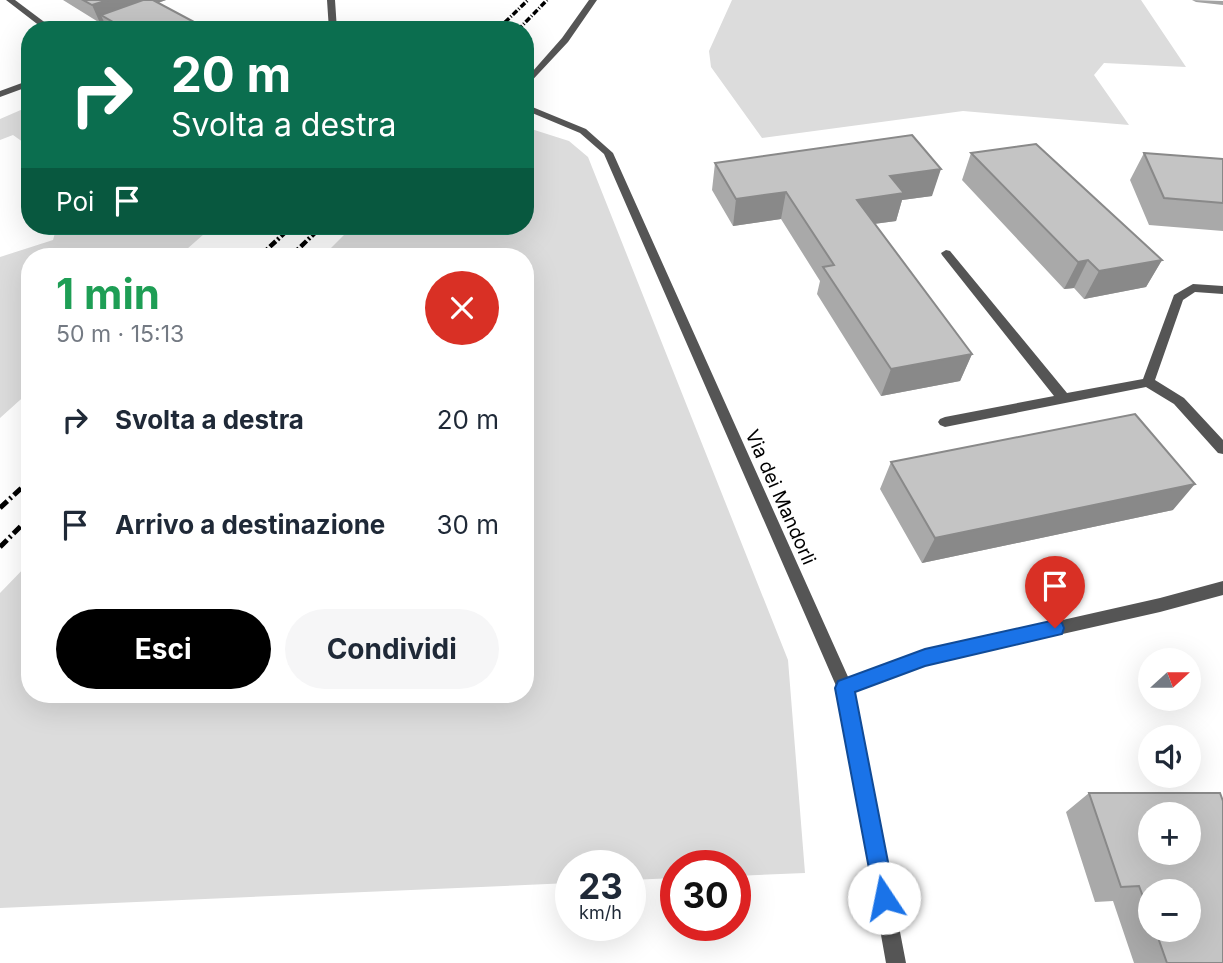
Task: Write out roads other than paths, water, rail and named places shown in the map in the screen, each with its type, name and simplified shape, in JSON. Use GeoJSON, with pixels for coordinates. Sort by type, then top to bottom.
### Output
{"type":"FeatureCollection","features":[{"type":"Feature","properties":{"kind":"street"},"geometry":{"type":"LineString","coordinates":[[10,0],[39,21]]}},
{"type":"Feature","properties":{"kind":"street"},"geometry":{"type":"LineString","coordinates":[[331,0],[332,21]]}},
{"type":"Feature","properties":{"kind":"street"},"geometry":{"type":"LineString","coordinates":[[534,75],[565,40],[593,0]]}},
{"type":"Feature","properties":{"kind":"street"},"geometry":{"type":"LineString","coordinates":[[0,94],[21,86]]}},
{"type":"Feature","properties":{"kind":"street","name":"Via dei Mandorli"},"geometry":{"type":"LineString","coordinates":[[534,111],[583,131],[608,153],[845,688],[896,963]]}},
{"type":"Feature","properties":{"kind":"street"},"geometry":{"type":"LineString","coordinates":[[946,253],[1063,398]]}},
{"type":"Feature","properties":{"kind":"street"},"geometry":{"type":"LineString","coordinates":[[1148,382],[1178,298],[1193,288],[1223,290]]}},
{"type":"Feature","properties":{"kind":"street"},"geometry":{"type":"LineString","coordinates":[[945,422],[1148,382],[1179,401],[1223,449]]}},
{"type":"Feature","properties":{"kind":"street"},"geometry":{"type":"LineString","coordinates":[[845,688],[925,658],[1160,605],[1223,588]]}},
{"type":"Feature","properties":{"kind":"waterway"},"geometry":{"type":"LineString","coordinates":[[1196,0],[1223,3]]}},
{"type":"Feature","properties":{"kind":"railway"},"geometry":{"type":"LineString","coordinates":[[506,21],[528,0]]}},
{"type":"Feature","properties":{"kind":"railway"},"geometry":{"type":"LineString","coordinates":[[527,21],[547,0]]}},
{"type":"Feature","properties":{"kind":"railway"},"geometry":{"type":"LineString","coordinates":[[269,248],[282,235]]}},
{"type":"Feature","properties":{"kind":"railway"},"geometry":{"type":"LineString","coordinates":[[299,248],[313,235]]}},
{"type":"Feature","properties":{"kind":"railway"},"geometry":{"type":"LineString","coordinates":[[0,508],[21,488]]}},
{"type":"Feature","properties":{"kind":"railway"},"geometry":{"type":"LineString","coordinates":[[0,547],[21,526]]}}]}
